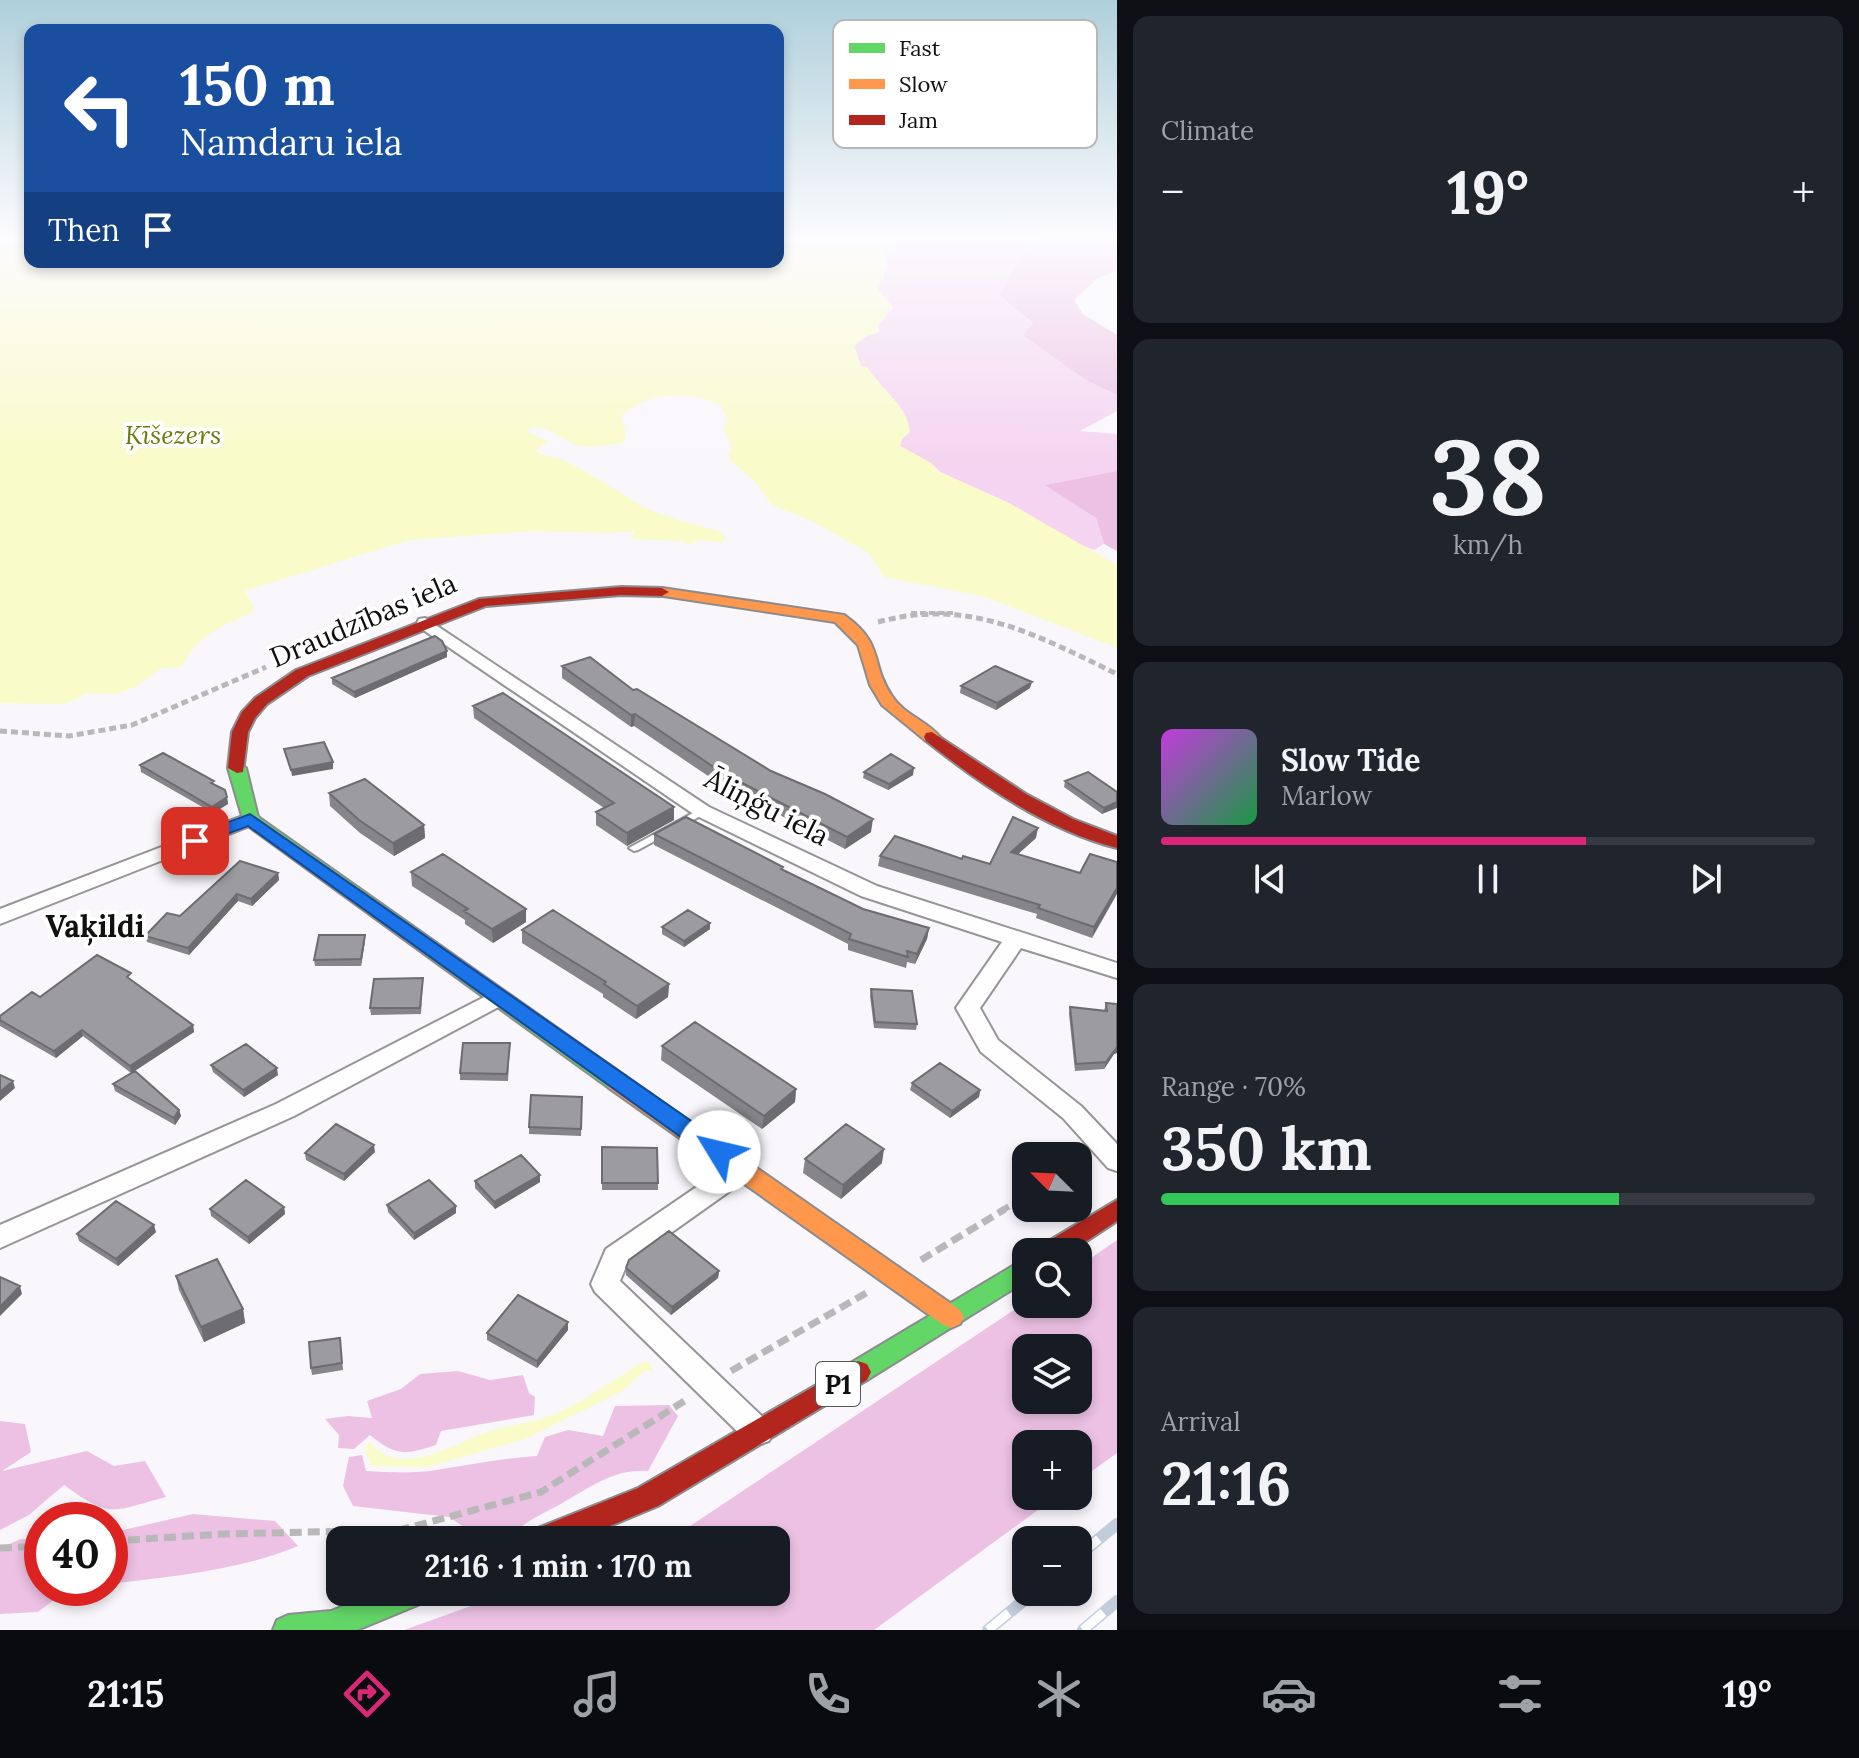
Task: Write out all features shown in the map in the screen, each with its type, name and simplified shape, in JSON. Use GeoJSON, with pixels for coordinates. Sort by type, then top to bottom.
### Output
{"type":"FeatureCollection","features":[{"type":"Feature","properties":{"kind":"street","name":"Draudzības iela"},"geometry":{"type":"LineString","coordinates":[[250,819],[237,770],[238,737],[251,709],[274,688],[302,673],[484,602],[634,591],[671,592],[839,618],[858,630]]}},
{"type":"Feature","properties":{"kind":"street","name":"Āliņģu iela"},"geometry":{"type":"LineString","coordinates":[[425,623],[702,811],[869,891],[1117,971]]}},
{"type":"Feature","properties":{"kind":"street"},"geometry":{"type":"LineString","coordinates":[[858,630],[867,644],[884,698],[976,773],[1073,828],[1117,842]]}},
{"type":"Feature","properties":{"kind":"street"},"geometry":{"type":"LineString","coordinates":[[0,917],[250,819],[951,1317]]}},
{"type":"Feature","properties":{"kind":"street"},"geometry":{"type":"LineString","coordinates":[[1016,938],[968,1008],[989,1046],[1072,1112],[1117,1161]]}},
{"type":"Feature","properties":{"kind":"street"},"geometry":{"type":"LineString","coordinates":[[0,1237],[285,1110],[498,998]]}},
{"type":"Feature","properties":{"kind":"street"},"geometry":{"type":"LineString","coordinates":[[742,1169],[616,1257],[605,1284],[711,1383],[758,1432]]}},
{"type":"Feature","properties":{"kind":"street"},"geometry":{"type":"LineString","coordinates":[[1072,1238],[1117,1209]]}},
{"type":"Feature","properties":{"kind":"street","name":"P1"},"geometry":{"type":"LineString","coordinates":[[577,1526],[648,1497],[951,1317],[1012,1277]]}},
{"type":"Feature","properties":{"kind":"street"},"geometry":{"type":"LineString","coordinates":[[288,1630],[331,1626],[380,1606]]}},
{"type":"Feature","properties":{"kind":"lane"},"geometry":{"type":"LineString","coordinates":[[634,848],[702,811]]}},
{"type":"Feature","properties":{"kind":"path"},"geometry":{"type":"LineString","coordinates":[[858,630],[904,612],[985,617],[1031,633],[1117,674]]}},
{"type":"Feature","properties":{"kind":"path"},"geometry":{"type":"LineString","coordinates":[[0,731],[69,736],[132,725],[277,662]]}},
{"type":"Feature","properties":{"kind":"path"},"geometry":{"type":"LineString","coordinates":[[128,1540],[224,1534],[400,1530],[541,1492],[711,1383],[1012,1205]]}},
{"type":"Feature","properties":{"kind":"path"},"geometry":{"type":"LineString","coordinates":[[0,1548],[24,1547]]}},
{"type":"Feature","properties":{"kind":"shaded area"},"geometry":{"type":"Polygon","coordinates":[[[889,312],[1019,312],[1033,324],[1024,334],[1086,380],[1117,395],[1117,411],[1080,431],[1117,434],[1117,471],[1046,485],[1096,518],[1104,544],[1094,550],[1076,543],[1009,503],[940,472],[931,463],[900,446],[902,439],[891,398],[877,384],[867,367],[861,366],[854,346],[865,337],[879,332],[878,325],[889,312]]]}},
{"type":"Feature","properties":{"kind":"shaded area"},"geometry":{"type":"Polygon","coordinates":[[[1020,312],[1082,312],[1117,335],[1117,395],[1086,380],[1023,335],[1033,323],[1020,312]]]}},
{"type":"Feature","properties":{"kind":"shaded area"},"geometry":{"type":"Polygon","coordinates":[[[1117,471],[1117,551],[1104,544],[1096,518],[1045,485],[1117,471]]]}},
{"type":"Feature","properties":{"kind":"shaded area"},"geometry":{"type":"Polygon","coordinates":[[[1117,1240],[1117,1453],[1092,1471],[1092,1430],[1012,1430],[1012,1510],[1038,1510],[874,1630],[404,1630],[471,1606],[790,1606],[790,1526],[690,1526],[1012,1311],[1012,1318],[1092,1318],[1092,1257],[1117,1240]]]}},
{"type":"Feature","properties":{"kind":"shaded area"},"geometry":{"type":"Polygon","coordinates":[[[458,1371],[490,1380],[523,1375],[529,1393],[535,1397],[534,1415],[441,1431],[436,1445],[417,1451],[394,1450],[370,1435],[354,1449],[338,1448],[339,1435],[325,1419],[348,1416],[372,1418],[367,1401],[401,1389],[420,1374],[458,1371]]]}},
{"type":"Feature","properties":{"kind":"shaded area"},"geometry":{"type":"Polygon","coordinates":[[[669,1405],[678,1416],[648,1471],[612,1476],[523,1526],[462,1526],[449,1517],[353,1506],[343,1486],[349,1457],[362,1455],[366,1471],[410,1472],[537,1456],[545,1437],[568,1430],[603,1436],[615,1406],[669,1405]]]}},
{"type":"Feature","properties":{"kind":"shaded area"},"geometry":{"type":"Polygon","coordinates":[[[0,1421],[25,1424],[31,1452],[2,1471],[87,1451],[114,1466],[145,1461],[166,1497],[128,1507],[128,1502],[90,1502],[64,1485],[44,1502],[24,1502],[24,1518],[0,1530],[0,1421]]]}},
{"type":"Feature","properties":{"kind":"shaded area"},"geometry":{"type":"Polygon","coordinates":[[[193,1514],[275,1521],[298,1546],[229,1567],[128,1582],[128,1529],[193,1514]]]}},
{"type":"Feature","properties":{"kind":"shaded area"},"geometry":{"type":"Polygon","coordinates":[[[24,1539],[24,1606],[46,1606],[38,1612],[0,1614],[0,1548],[24,1539]]]}},
{"type":"Feature","properties":{"kind":"water","name":"Ķīšezers"},"geometry":{"type":"Polygon","coordinates":[[[0,312],[889,312],[878,325],[879,331],[854,346],[861,366],[867,367],[904,414],[910,432],[902,439],[900,446],[931,463],[940,472],[1009,503],[1117,565],[1117,648],[986,597],[884,577],[869,553],[812,521],[772,505],[755,481],[731,461],[729,454],[732,446],[723,427],[727,419],[721,406],[696,397],[669,396],[643,402],[621,416],[626,433],[624,442],[583,446],[570,443],[544,428],[529,428],[529,433],[548,440],[536,451],[539,453],[575,466],[654,512],[718,531],[726,537],[721,543],[700,539],[691,544],[683,543],[684,538],[680,542],[630,538],[636,531],[533,531],[409,540],[244,591],[253,605],[253,612],[220,627],[202,640],[182,667],[162,668],[133,688],[115,694],[88,693],[64,704],[0,703],[0,312]]]}},
{"type":"Feature","properties":{"kind":"water"},"geometry":{"type":"Polygon","coordinates":[[[644,1361],[650,1364],[654,1372],[647,1369],[621,1392],[525,1439],[428,1467],[371,1466],[365,1448],[369,1442],[382,1453],[396,1458],[426,1456],[487,1432],[535,1421],[568,1408],[644,1361]]]}},
{"type":"Feature","properties":{"kind":"building"},"geometry":{"type":"Polygon","coordinates":[[[435,636],[447,651],[354,692],[332,678],[435,636]]]}},
{"type":"Feature","properties":{"kind":"building"},"geometry":{"type":"Polygon","coordinates":[[[590,657],[633,690],[637,689],[771,771],[873,819],[847,837],[721,772],[635,714],[631,715],[562,666],[590,657]]]}},
{"type":"Feature","properties":{"kind":"building"},"geometry":{"type":"Polygon","coordinates":[[[995,666],[1032,682],[997,703],[961,686],[995,666]]]}},
{"type":"Feature","properties":{"kind":"building"},"geometry":{"type":"Polygon","coordinates":[[[503,693],[674,807],[627,833],[596,812],[614,803],[473,706],[503,693]]]}},
{"type":"Feature","properties":{"kind":"building"},"geometry":{"type":"Polygon","coordinates":[[[324,742],[333,762],[291,770],[284,749],[324,742]]]}},
{"type":"Feature","properties":{"kind":"building"},"geometry":{"type":"Polygon","coordinates":[[[163,753],[214,781],[211,783],[225,790],[227,797],[212,807],[140,765],[163,753]]]}},
{"type":"Feature","properties":{"kind":"building"},"geometry":{"type":"Polygon","coordinates":[[[891,754],[914,768],[889,784],[864,772],[891,754]]]}},
{"type":"Feature","properties":{"kind":"building"},"geometry":{"type":"Polygon","coordinates":[[[1088,772],[1117,792],[1117,802],[1104,808],[1065,781],[1088,772]]]}},
{"type":"Feature","properties":{"kind":"building"},"geometry":{"type":"Polygon","coordinates":[[[365,779],[424,825],[393,843],[359,820],[329,793],[365,779]]]}},
{"type":"Feature","properties":{"kind":"building"},"geometry":{"type":"Polygon","coordinates":[[[686,817],[863,909],[929,928],[917,954],[907,951],[908,957],[849,939],[851,934],[654,834],[686,817]]]}},
{"type":"Feature","properties":{"kind":"building"},"geometry":{"type":"Polygon","coordinates":[[[1013,817],[1038,828],[1011,852],[1080,873],[1090,854],[1117,862],[1117,888],[1094,927],[1038,908],[1040,905],[880,856],[895,836],[962,859],[963,856],[990,864],[1013,817]]]}},
{"type":"Feature","properties":{"kind":"building"},"geometry":{"type":"Polygon","coordinates":[[[443,854],[526,909],[492,929],[464,911],[468,909],[411,872],[443,854]]]}},
{"type":"Feature","properties":{"kind":"building"},"geometry":{"type":"Polygon","coordinates":[[[240,861],[278,873],[251,899],[237,894],[188,948],[145,936],[167,913],[180,916],[240,861]]]}},
{"type":"Feature","properties":{"kind":"building"},"geometry":{"type":"Polygon","coordinates":[[[553,910],[669,984],[637,1006],[604,984],[606,982],[522,930],[553,910]]]}},
{"type":"Feature","properties":{"kind":"building"},"geometry":{"type":"Polygon","coordinates":[[[688,910],[710,923],[684,941],[662,927],[688,910]]]}},
{"type":"Feature","properties":{"kind":"building"},"geometry":{"type":"Polygon","coordinates":[[[319,935],[365,935],[361,959],[314,960],[319,935]]]}},
{"type":"Feature","properties":{"kind":"building"},"geometry":{"type":"Polygon","coordinates":[[[97,955],[131,973],[127,977],[193,1025],[130,1066],[82,1030],[54,1051],[0,1020],[0,1016],[32,992],[40,997],[97,955]]]}},
{"type":"Feature","properties":{"kind":"building"},"geometry":{"type":"Polygon","coordinates":[[[423,978],[420,1008],[370,1008],[374,979],[423,978]]]}},
{"type":"Feature","properties":{"kind":"building"},"geometry":{"type":"Polygon","coordinates":[[[871,989],[912,991],[917,1024],[875,1022],[871,989]]]}},
{"type":"Feature","properties":{"kind":"building"},"geometry":{"type":"Polygon","coordinates":[[[1106,1003],[1117,1004],[1117,1047],[1106,1062],[1076,1064],[1070,1007],[1107,1011],[1106,1003]]]}},
{"type":"Feature","properties":{"kind":"building"},"geometry":{"type":"Polygon","coordinates":[[[695,1022],[796,1089],[764,1116],[662,1046],[695,1022]]]}},
{"type":"Feature","properties":{"kind":"building"},"geometry":{"type":"Polygon","coordinates":[[[463,1043],[510,1043],[507,1074],[460,1073],[463,1043]]]}},
{"type":"Feature","properties":{"kind":"building"},"geometry":{"type":"Polygon","coordinates":[[[246,1044],[277,1068],[243,1090],[211,1065],[246,1044]]]}},
{"type":"Feature","properties":{"kind":"building"},"geometry":{"type":"Polygon","coordinates":[[[940,1063],[980,1090],[952,1111],[912,1083],[940,1063]]]}},
{"type":"Feature","properties":{"kind":"building"},"geometry":{"type":"Polygon","coordinates":[[[135,1071],[179,1110],[174,1118],[113,1084],[135,1071]]]}},
{"type":"Feature","properties":{"kind":"building"},"geometry":{"type":"Polygon","coordinates":[[[0,1075],[13,1081],[0,1092],[0,1075]]]}},
{"type":"Feature","properties":{"kind":"building"},"geometry":{"type":"Polygon","coordinates":[[[531,1095],[582,1097],[581,1129],[529,1127],[531,1095]]]}},
{"type":"Feature","properties":{"kind":"building"},"geometry":{"type":"Polygon","coordinates":[[[336,1124],[374,1145],[344,1174],[305,1153],[336,1124]]]}},
{"type":"Feature","properties":{"kind":"building"},"geometry":{"type":"Polygon","coordinates":[[[846,1124],[884,1149],[843,1185],[805,1159],[846,1124]]]}},
{"type":"Feature","properties":{"kind":"building"},"geometry":{"type":"Polygon","coordinates":[[[602,1147],[657,1148],[658,1183],[602,1183],[602,1147]]]}},
{"type":"Feature","properties":{"kind":"building"},"geometry":{"type":"Polygon","coordinates":[[[521,1155],[540,1175],[494,1202],[475,1181],[521,1155]]]}},
{"type":"Feature","properties":{"kind":"building"},"geometry":{"type":"Polygon","coordinates":[[[246,1180],[284,1207],[248,1237],[210,1209],[246,1180]]]}},
{"type":"Feature","properties":{"kind":"building"},"geometry":{"type":"Polygon","coordinates":[[[429,1180],[456,1206],[414,1233],[387,1205],[429,1180]]]}},
{"type":"Feature","properties":{"kind":"building"},"geometry":{"type":"Polygon","coordinates":[[[116,1201],[154,1225],[116,1259],[77,1234],[116,1201]]]}},
{"type":"Feature","properties":{"kind":"building"},"geometry":{"type":"Polygon","coordinates":[[[669,1231],[719,1271],[672,1307],[626,1268],[629,1260],[669,1231]]]}},
{"type":"Feature","properties":{"kind":"building"},"geometry":{"type":"Polygon","coordinates":[[[217,1259],[243,1309],[201,1327],[176,1276],[217,1259]]]}},
{"type":"Feature","properties":{"kind":"building"},"geometry":{"type":"Polygon","coordinates":[[[0,1277],[20,1286],[0,1307],[0,1277]]]}},
{"type":"Feature","properties":{"kind":"building"},"geometry":{"type":"Polygon","coordinates":[[[518,1295],[568,1322],[537,1361],[487,1333],[518,1295]]]}},
{"type":"Feature","properties":{"kind":"building"},"geometry":{"type":"Polygon","coordinates":[[[340,1338],[342,1363],[311,1368],[309,1342],[340,1338]]]}},
{"type":"Feature","properties":{"kind":"railway"},"geometry":{"type":"LineString","coordinates":[[1092,1545],[1117,1524]]}},
{"type":"Feature","properties":{"kind":"railway"},"geometry":{"type":"LineString","coordinates":[[1083,1630],[1117,1601]]}},
{"type":"Feature","properties":{"kind":"railway"},"geometry":{"type":"LineString","coordinates":[[988,1630],[1017,1606]]}},
{"type":"Feature","properties":{"kind":"traffic: fast"},"geometry":{"type":"LineString","coordinates":[[237,768],[250,819],[617,1082]]}},
{"type":"Feature","properties":{"kind":"traffic: fast"},"geometry":{"type":"LineString","coordinates":[[858,1372],[1012,1277]]}},
{"type":"Feature","properties":{"kind":"traffic: fast"},"geometry":{"type":"LineString","coordinates":[[288,1630],[331,1626],[380,1606]]}},
{"type":"Feature","properties":{"kind":"traffic: slow"},"geometry":{"type":"LineString","coordinates":[[662,592],[839,618],[861,636],[884,697],[932,737]]}},
{"type":"Feature","properties":{"kind":"traffic: slow"},"geometry":{"type":"LineString","coordinates":[[617,1082],[951,1317]]}},
{"type":"Feature","properties":{"kind":"traffic: jam"},"geometry":{"type":"LineString","coordinates":[[237,768],[240,732],[248,716],[261,701],[302,673],[484,602],[621,591],[662,592]]}},
{"type":"Feature","properties":{"kind":"traffic: jam"},"geometry":{"type":"LineString","coordinates":[[932,737],[1019,798],[1067,823],[1117,842]]}},
{"type":"Feature","properties":{"kind":"traffic: jam"},"geometry":{"type":"LineString","coordinates":[[1072,1238],[1117,1209]]}},
{"type":"Feature","properties":{"kind":"traffic: jam"},"geometry":{"type":"LineString","coordinates":[[577,1526],[648,1497],[858,1372]]}},
{"type":"Feature","properties":{"kind":"district","name":"Vaķildi"},"geometry":{"type":"Point","coordinates":[95,926]}},
{"type":"Feature","properties":{"kind":"route"},"geometry":{"type":"LineString","coordinates":[[195,841],[250,819],[719,1152]]}}]}
